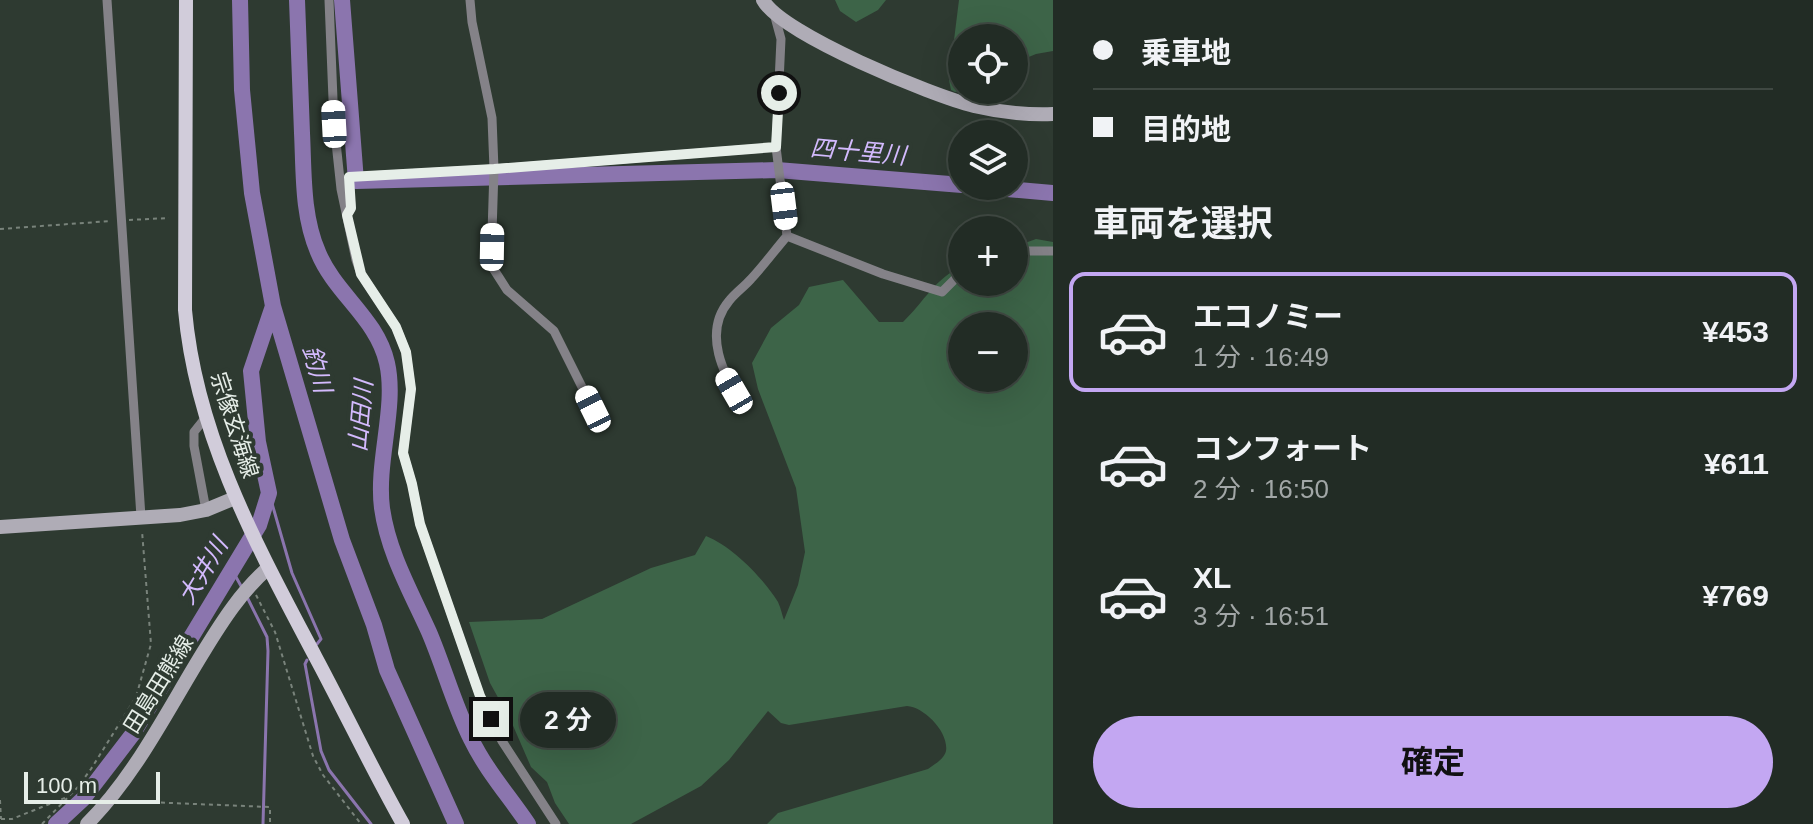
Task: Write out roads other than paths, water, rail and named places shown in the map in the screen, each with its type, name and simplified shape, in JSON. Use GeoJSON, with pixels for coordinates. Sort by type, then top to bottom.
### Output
{"type":"FeatureCollection","features":[{"type":"Feature","properties":{"kind":"main road","name":"宗像玄海線"},"geometry":{"type":"LineString","coordinates":[[186,0],[185,310],[191,356],[206,417],[243,517],[403,824]]}},
{"type":"Feature","properties":{"kind":"street"},"geometry":{"type":"LineString","coordinates":[[107,0],[141,517]]}},
{"type":"Feature","properties":{"kind":"street"},"geometry":{"type":"LineString","coordinates":[[329,0],[334,124],[341,189],[361,274],[396,327],[406,352],[411,389],[403,453],[425,538],[480,696],[502,741],[556,824]]}},
{"type":"Feature","properties":{"kind":"street"},"geometry":{"type":"LineString","coordinates":[[470,0],[492,118],[491,265],[507,290],[554,331],[593,409]]}},
{"type":"Feature","properties":{"kind":"street"},"geometry":{"type":"LineString","coordinates":[[742,405],[718,357],[719,321],[727,303],[787,236],[776,147],[781,39],[775,17],[763,0]]}},
{"type":"Feature","properties":{"kind":"street"},"geometry":{"type":"LineString","coordinates":[[775,17],[900,80],[974,106],[1053,114]]}},
{"type":"Feature","properties":{"kind":"street"},"geometry":{"type":"LineString","coordinates":[[347,215],[351,208],[349,177],[776,147]]}},
{"type":"Feature","properties":{"kind":"street"},"geometry":{"type":"LineString","coordinates":[[787,236],[883,274],[942,292],[948,286]]}},
{"type":"Feature","properties":{"kind":"street"},"geometry":{"type":"LineString","coordinates":[[1028,251],[1053,251]]}},
{"type":"Feature","properties":{"kind":"street"},"geometry":{"type":"LineString","coordinates":[[206,417],[194,432],[206,510]]}},
{"type":"Feature","properties":{"kind":"street"},"geometry":{"type":"LineString","coordinates":[[0,527],[180,515],[206,510],[235,498]]}},
{"type":"Feature","properties":{"kind":"street","name":"田島田熊線"},"geometry":{"type":"LineString","coordinates":[[87,824],[137,761],[247,588],[268,568]]}},
{"type":"Feature","properties":{"kind":"waterway","name":"釣川"},"geometry":{"type":"LineString","coordinates":[[240,0],[242,90],[252,193],[273,306],[342,540],[374,625],[387,670],[456,824]]}},
{"type":"Feature","properties":{"kind":"waterway","name":"山田川"},"geometry":{"type":"LineString","coordinates":[[297,0],[304,178],[309,223],[325,267],[365,319],[382,347],[387,363],[390,398],[381,490],[389,540],[471,739],[528,824]]}},
{"type":"Feature","properties":{"kind":"waterway","name":"四十里川"},"geometry":{"type":"LineString","coordinates":[[342,0],[356,181],[777,170],[948,184]]}},
{"type":"Feature","properties":{"kind":"waterway","name":"四十里川"},"geometry":{"type":"LineString","coordinates":[[1028,191],[1053,193]]}},
{"type":"Feature","properties":{"kind":"waterway","name":"大井川"},"geometry":{"type":"LineString","coordinates":[[56,824],[83,799],[132,735],[259,525],[269,493],[258,442],[251,371],[273,306]]}},
{"type":"Feature","properties":{"kind":"waterway"},"geometry":{"type":"LineString","coordinates":[[269,493],[292,573],[321,639],[317,644]]}},
{"type":"Feature","properties":{"kind":"waterway"},"geometry":{"type":"LineString","coordinates":[[231,568],[241,586]]}},
{"type":"Feature","properties":{"kind":"waterway"},"geometry":{"type":"LineString","coordinates":[[247,597],[267,637],[268,651],[263,824]]}},
{"type":"Feature","properties":{"kind":"waterway"},"geometry":{"type":"LineString","coordinates":[[307,660],[305,664],[321,751],[329,770],[371,824]]}}]}
